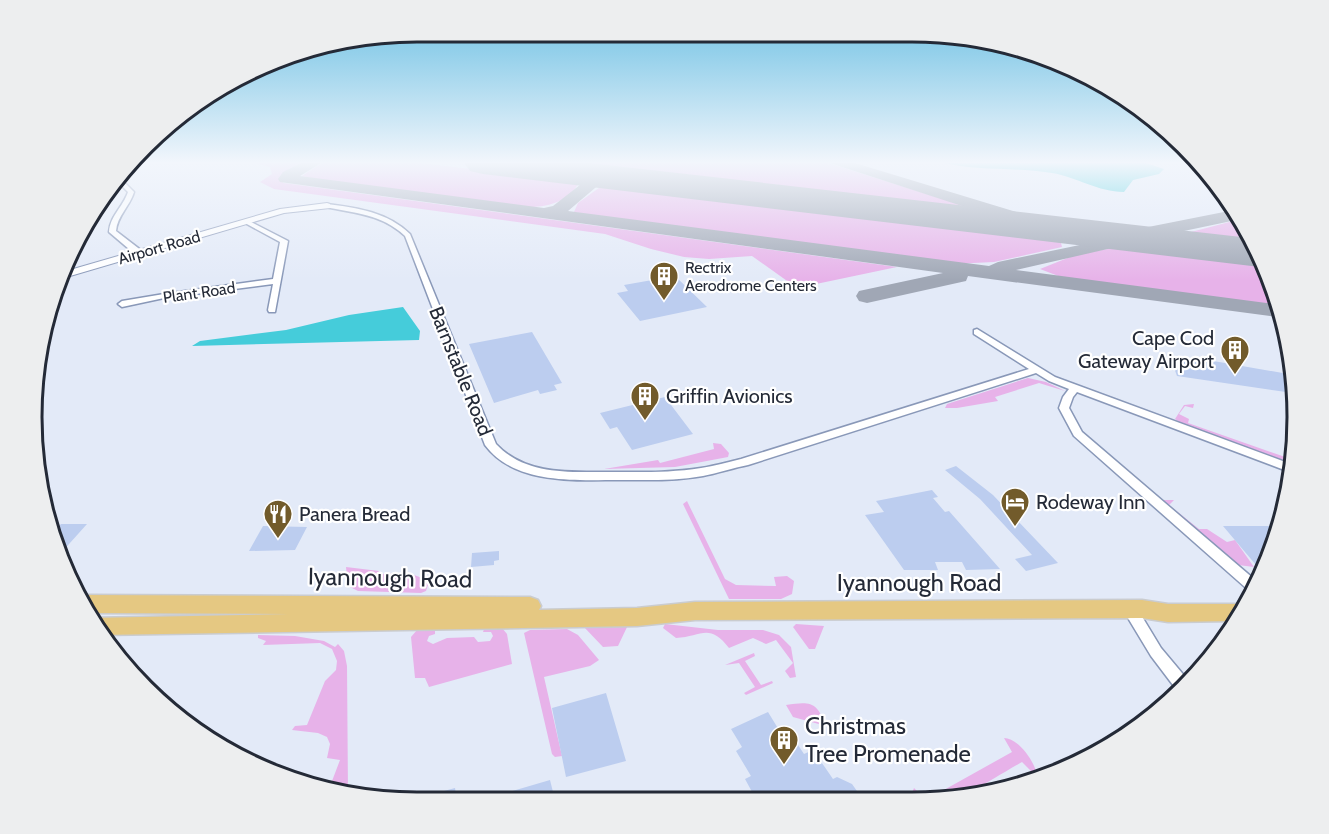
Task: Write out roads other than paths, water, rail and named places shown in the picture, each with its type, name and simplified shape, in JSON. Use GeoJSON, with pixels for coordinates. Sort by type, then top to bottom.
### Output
{"type":"FeatureCollection","features":[{"type":"Feature","properties":{"kind":"main road","name":"Iyannough Road"},"geometry":{"type":"LineString","coordinates":[[1136,609],[1162,603],[1238,602]]}},
{"type":"Feature","properties":{"kind":"main road","name":"Iyannough Road"},"geometry":{"type":"LineString","coordinates":[[92,604],[639,606],[695,611],[1136,609],[1168,613],[1232,612]]}},
{"type":"Feature","properties":{"kind":"main road","name":"Iyannough Road"},"geometry":{"type":"LineString","coordinates":[[106,626],[637,617],[695,611]]}},
{"type":"Feature","properties":{"kind":"street"},"geometry":{"type":"LineString","coordinates":[[128,202],[113,223],[112,231],[139,253]]}},
{"type":"Feature","properties":{"kind":"street","name":"Airport Road"},"geometry":{"type":"LineString","coordinates":[[71,273],[291,209],[327,206]]}},
{"type":"Feature","properties":{"kind":"street","name":"Barnstable Road"},"geometry":{"type":"LineString","coordinates":[[327,206],[377,216],[396,224],[408,235],[486,436],[495,450],[505,458],[534,472],[573,477],[662,476],[702,472],[744,462],[1035,370]]}},
{"type":"Feature","properties":{"kind":"street"},"geometry":{"type":"LineString","coordinates":[[247,222],[284,242],[272,310]]}},
{"type":"Feature","properties":{"kind":"street","name":"Plant Road"},"geometry":{"type":"LineString","coordinates":[[122,304],[277,281]]}},
{"type":"Feature","properties":{"kind":"street"},"geometry":{"type":"LineString","coordinates":[[977,332],[1035,370],[1075,388],[1284,466]]}},
{"type":"Feature","properties":{"kind":"street"},"geometry":{"type":"LineString","coordinates":[[1075,388],[1064,408],[1070,423],[1078,434],[1249,582]]}},
{"type":"Feature","properties":{"kind":"street"},"geometry":{"type":"LineString","coordinates":[[1136,609],[1156,652],[1178,681]]}},
{"type":"Feature","properties":{"kind":"water"},"geometry":{"type":"Polygon","coordinates":[[[403,307],[420,331],[419,340],[192,346],[200,341],[286,330],[349,315],[403,307]]]}},
{"type":"Feature","properties":{"kind":"place","name":"Rectrix Aerodrome Centers"},"geometry":{"type":"Point","coordinates":[664,302]}},
{"type":"Feature","properties":{"kind":"place","name":"Cape Cod Gateway Airport"},"geometry":{"type":"Point","coordinates":[1235,376]}},
{"type":"Feature","properties":{"kind":"place","name":"Griffin Avionics"},"geometry":{"type":"Point","coordinates":[645,422]}},
{"type":"Feature","properties":{"kind":"place","name":"Rodeway Inn"},"geometry":{"type":"Point","coordinates":[1015,528]}},
{"type":"Feature","properties":{"kind":"place","name":"Panera Bread"},"geometry":{"type":"Point","coordinates":[278,540]}},
{"type":"Feature","properties":{"kind":"place","name":"Christmas Tree Promenade"},"geometry":{"type":"Point","coordinates":[784,766]}}]}
